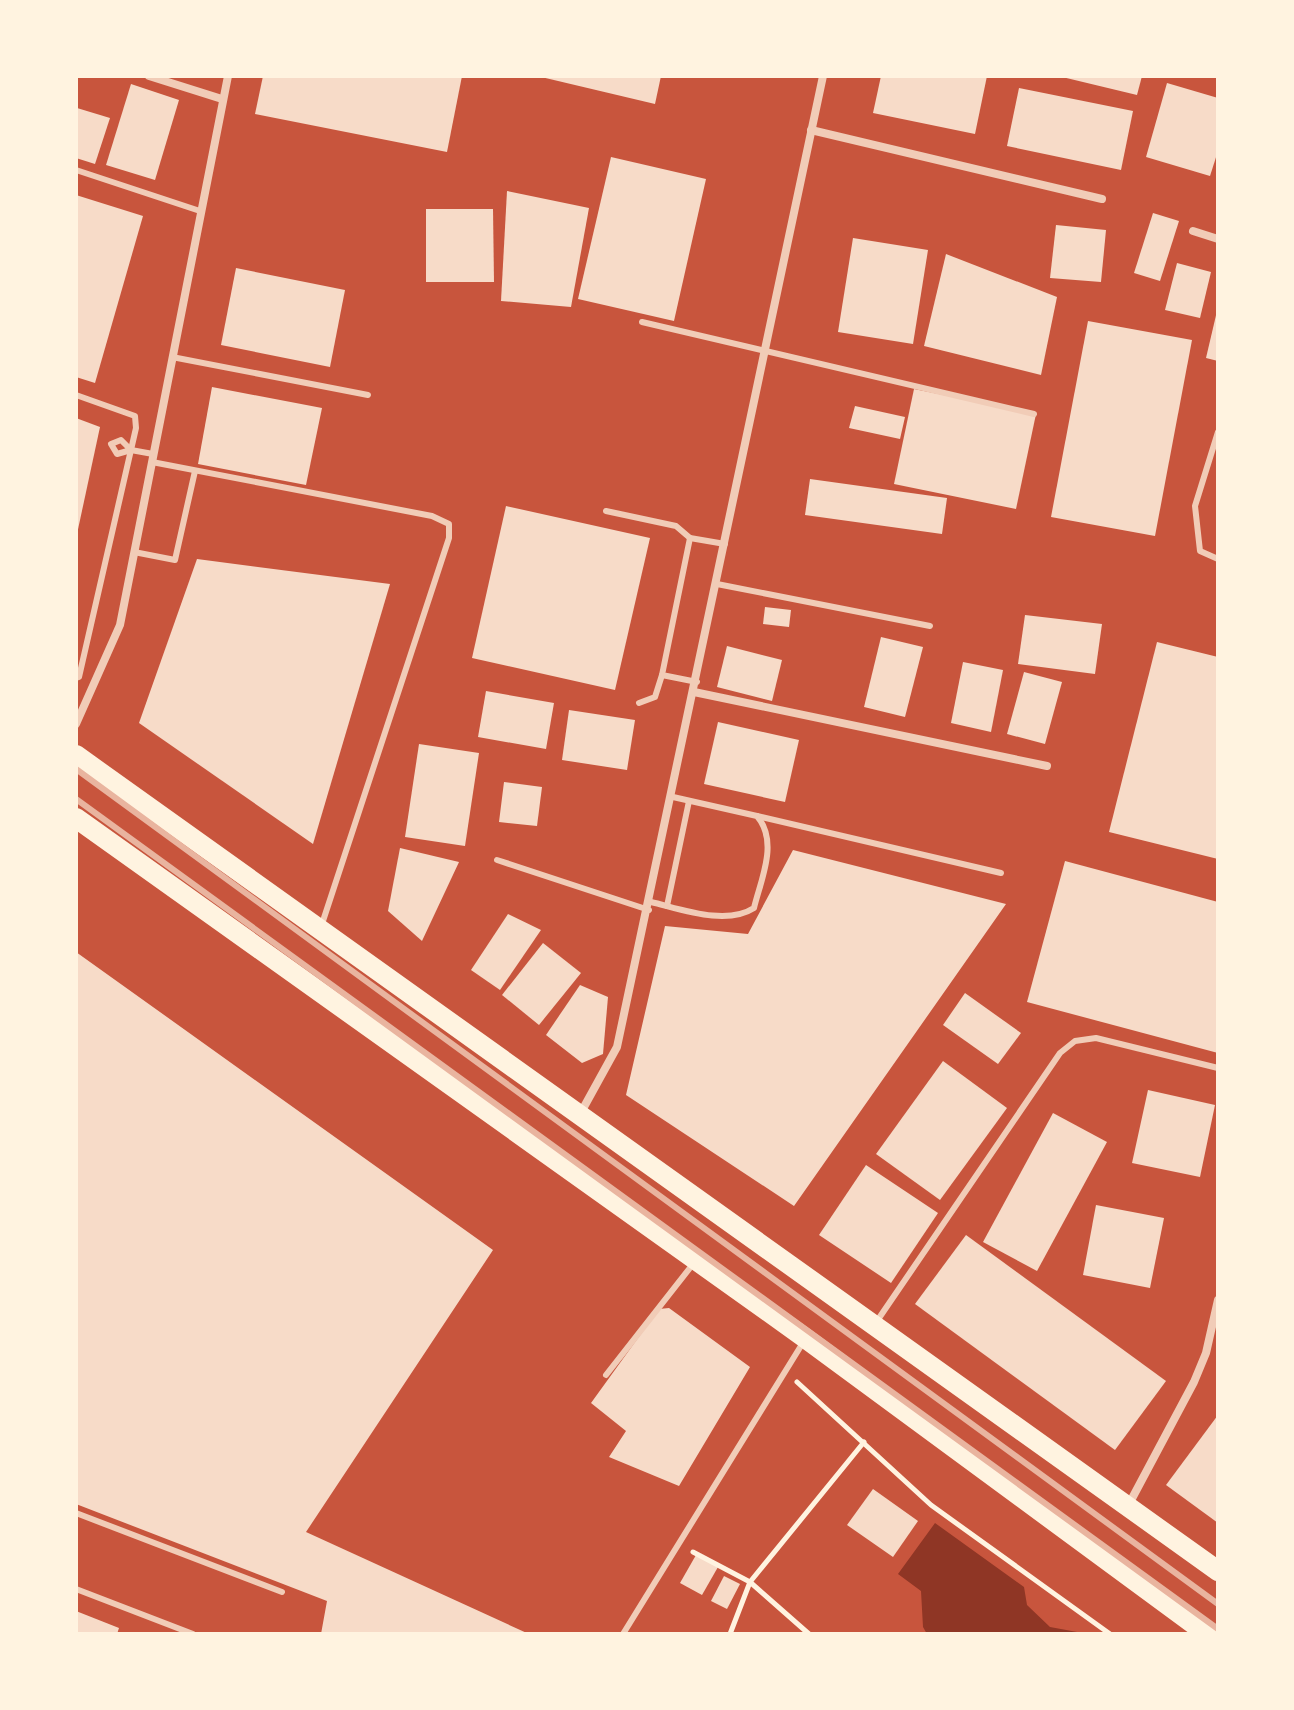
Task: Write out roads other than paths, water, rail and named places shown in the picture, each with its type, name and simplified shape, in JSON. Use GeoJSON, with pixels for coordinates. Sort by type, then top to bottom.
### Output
{"type":"FeatureCollection","features":[{"type":"Feature","properties":{"kind":"main road"},"geometry":{"type":"LineString","coordinates":[[76,755],[319,932],[875,1324],[1218,1571]]}},
{"type":"Feature","properties":{"kind":"main road"},"geometry":{"type":"LineString","coordinates":[[76,818],[805,1338],[1207,1634]]}},
{"type":"Feature","properties":{"kind":"street"},"geometry":{"type":"LineString","coordinates":[[149,76],[222,99]]}},
{"type":"Feature","properties":{"kind":"street"},"geometry":{"type":"LineString","coordinates":[[76,724],[120,625],[228,76]]}},
{"type":"Feature","properties":{"kind":"street"},"geometry":{"type":"LineString","coordinates":[[579,1117],[617,1047],[650,906],[823,76]]}},
{"type":"Feature","properties":{"kind":"street"},"geometry":{"type":"LineString","coordinates":[[811,130],[1102,199]]}},
{"type":"Feature","properties":{"kind":"street"},"geometry":{"type":"LineString","coordinates":[[1193,231],[1218,239]]}},
{"type":"Feature","properties":{"kind":"street"},"geometry":{"type":"LineString","coordinates":[[694,692],[1047,766]]}},
{"type":"Feature","properties":{"kind":"street"},"geometry":{"type":"LineString","coordinates":[[1128,1506],[1194,1382],[1206,1353],[1218,1300]]}},
{"type":"Feature","properties":{"kind":"lane"},"geometry":{"type":"LineString","coordinates":[[76,170],[200,211]]}},
{"type":"Feature","properties":{"kind":"lane"},"geometry":{"type":"LineString","coordinates":[[642,322],[1034,414]]}},
{"type":"Feature","properties":{"kind":"lane"},"geometry":{"type":"LineString","coordinates":[[172,357],[368,395]]}},
{"type":"Feature","properties":{"kind":"lane"},"geometry":{"type":"LineString","coordinates":[[76,395],[135,416],[131,450],[79,677],[76,678]]}},
{"type":"Feature","properties":{"kind":"lane"},"geometry":{"type":"LineString","coordinates":[[1218,432],[1195,506],[1200,551],[1218,559]]}},
{"type":"Feature","properties":{"kind":"lane"},"geometry":{"type":"LineString","coordinates":[[131,450],[195,471],[432,516],[449,524],[449,538],[319,932]]}},
{"type":"Feature","properties":{"kind":"lane"},"geometry":{"type":"LineString","coordinates":[[134,552],[175,560],[195,471]]}},
{"type":"Feature","properties":{"kind":"lane"},"geometry":{"type":"LineString","coordinates":[[606,511],[676,526],[690,538],[725,544]]}},
{"type":"Feature","properties":{"kind":"lane"},"geometry":{"type":"LineString","coordinates":[[639,703],[655,697],[662,675],[690,538]]}},
{"type":"Feature","properties":{"kind":"lane"},"geometry":{"type":"LineString","coordinates":[[717,584],[930,626]]}},
{"type":"Feature","properties":{"kind":"lane"},"geometry":{"type":"LineString","coordinates":[[662,675],[697,682]]}},
{"type":"Feature","properties":{"kind":"lane"},"geometry":{"type":"LineString","coordinates":[[673,797],[1001,873]]}},
{"type":"Feature","properties":{"kind":"lane"},"geometry":{"type":"LineString","coordinates":[[667,906],[689,801]]}},
{"type":"Feature","properties":{"kind":"lane"},"geometry":{"type":"LineString","coordinates":[[497,860],[650,906],[723,916],[745,914],[754,908],[769,846],[764,825],[757,816]]}},
{"type":"Feature","properties":{"kind":"lane"},"geometry":{"type":"LineString","coordinates":[[875,1324],[1060,1053],[1075,1041],[1096,1038],[1218,1068]]}},
{"type":"Feature","properties":{"kind":"lane"},"geometry":{"type":"LineString","coordinates":[[606,1375],[695,1261]]}},
{"type":"Feature","properties":{"kind":"lane"},"geometry":{"type":"LineString","coordinates":[[623,1634],[805,1338]]}},
{"type":"Feature","properties":{"kind":"lane"},"geometry":{"type":"LineString","coordinates":[[76,1513],[282,1592]]}},
{"type":"Feature","properties":{"kind":"lane"},"geometry":{"type":"LineString","coordinates":[[76,1589],[193,1634]]}},
{"type":"Feature","properties":{"kind":"railway"},"geometry":{"type":"LineString","coordinates":[[76,769],[1218,1604]]}},
{"type":"Feature","properties":{"kind":"railway"},"geometry":{"type":"LineString","coordinates":[[76,799],[1218,1629]]}}]}
